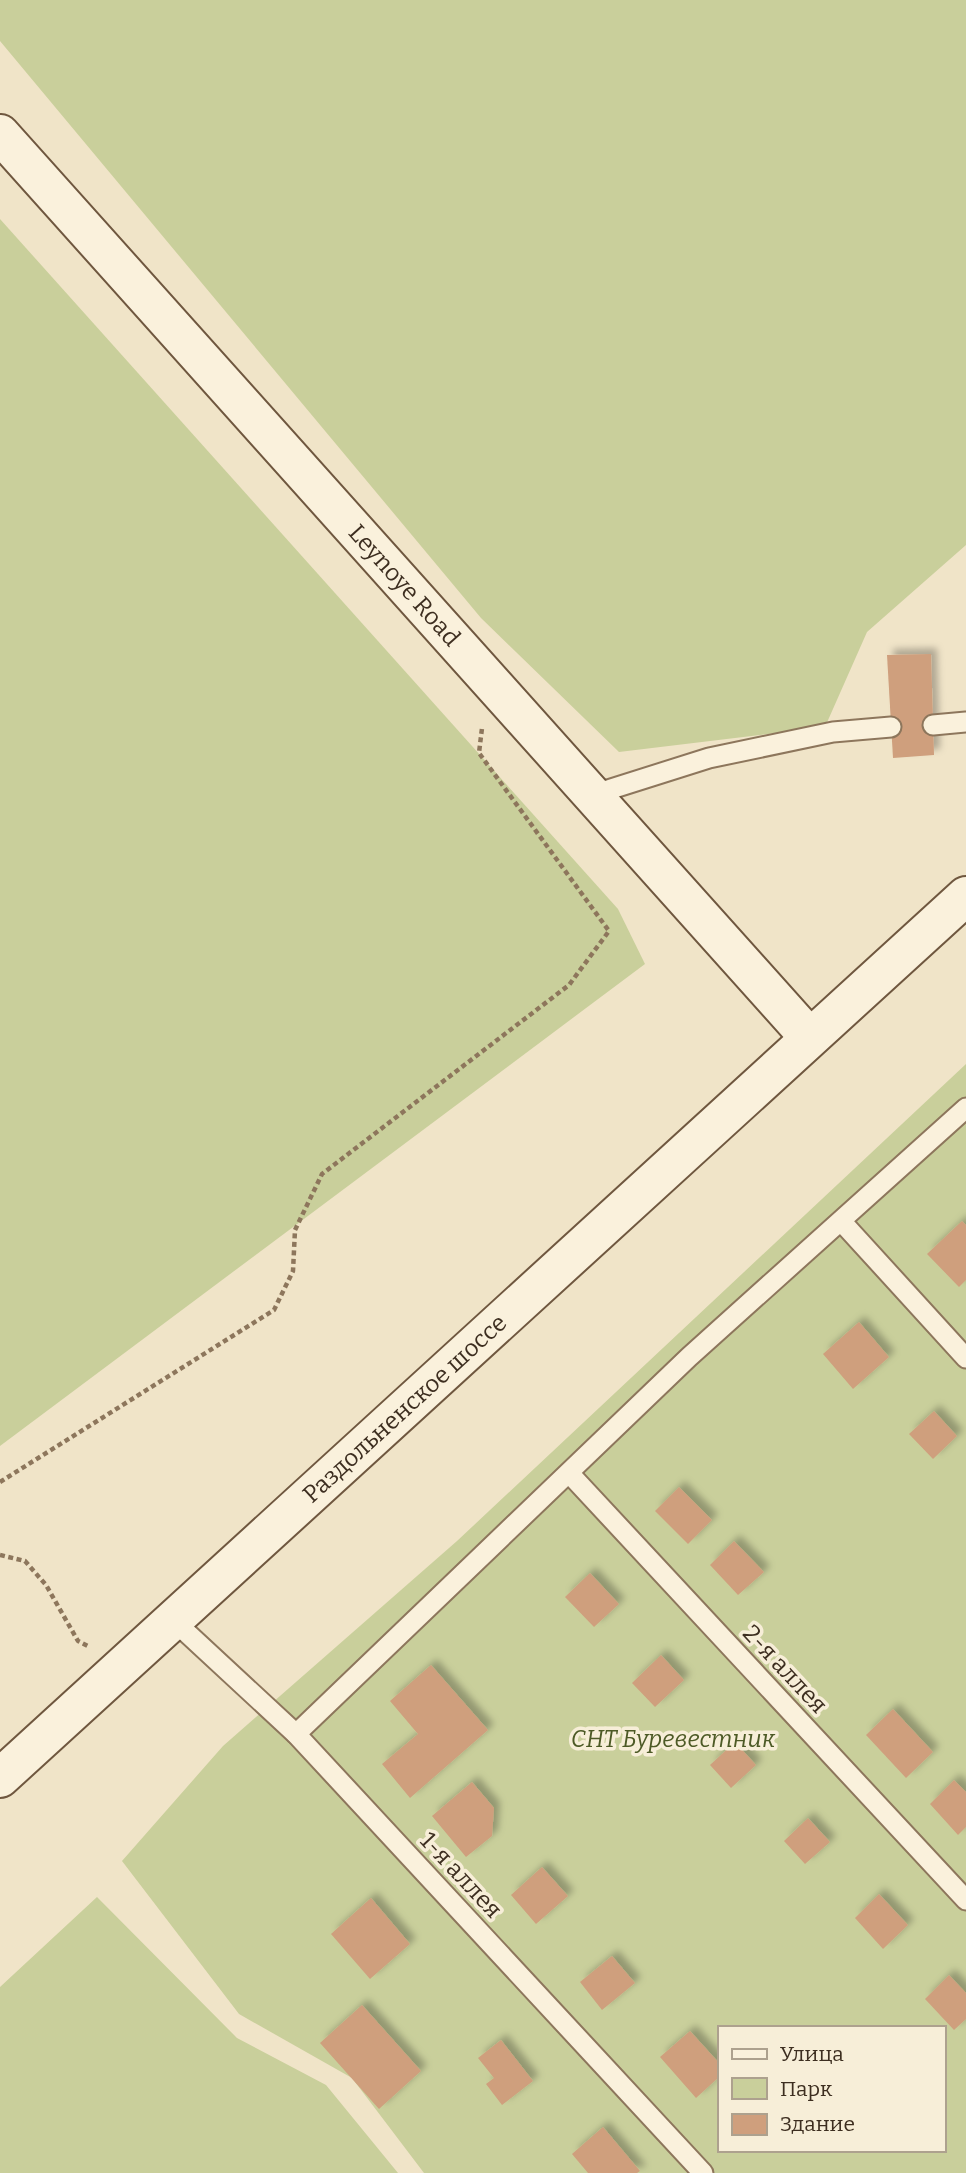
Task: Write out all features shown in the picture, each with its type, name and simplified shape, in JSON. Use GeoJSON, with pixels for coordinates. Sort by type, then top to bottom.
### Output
{"type":"FeatureCollection","features":[{"type":"Feature","properties":{"kind":"main road","name":"Leynoye Road"},"geometry":{"type":"LineString","coordinates":[[0,134],[809,1037]]}},
{"type":"Feature","properties":{"kind":"main road","name":"Раздольненское шоссе"},"geometry":{"type":"LineString","coordinates":[[0,1779],[966,896]]}},
{"type":"Feature","properties":{"kind":"lane"},"geometry":{"type":"LineString","coordinates":[[933,725],[966,722]]}},
{"type":"Feature","properties":{"kind":"lane"},"geometry":{"type":"LineString","coordinates":[[592,795],[709,758],[833,732],[891,727]]}},
{"type":"Feature","properties":{"kind":"lane"},"geometry":{"type":"LineString","coordinates":[[296,1734],[689,1357],[966,1108]]}},
{"type":"Feature","properties":{"kind":"lane"},"geometry":{"type":"LineString","coordinates":[[841,1221],[966,1358]]}},
{"type":"Feature","properties":{"kind":"lane","name":"2-я аллея"},"geometry":{"type":"LineString","coordinates":[[569,1473],[966,1899]]}},
{"type":"Feature","properties":{"kind":"lane","name":"1-я аллея"},"geometry":{"type":"LineString","coordinates":[[173,1620],[296,1734],[703,2173]]}},
{"type":"Feature","properties":{"kind":"path"},"geometry":{"type":"LineString","coordinates":[[0,1482],[274,1310],[293,1271],[295,1230],[323,1174],[569,985],[610,931],[479,753],[487,678]]}},
{"type":"Feature","properties":{"kind":"path"},"geometry":{"type":"LineString","coordinates":[[0,1555],[25,1561],[46,1584],[78,1641],[90,1647]]}},
{"type":"Feature","properties":{"kind":"green space"},"geometry":{"type":"Polygon","coordinates":[[[0,0],[966,0],[966,545],[867,632],[825,727],[619,752],[481,618],[0,41],[0,0]]]}},
{"type":"Feature","properties":{"kind":"green space"},"geometry":{"type":"Polygon","coordinates":[[[0,219],[618,909],[645,964],[0,1446],[0,219]]]}},
{"type":"Feature","properties":{"kind":"green space","name":"СНТ Буревестник"},"geometry":{"type":"Polygon","coordinates":[[[966,1064],[966,2173],[424,2173],[352,2078],[239,2014],[122,1861],[223,1746],[457,1541],[966,1064]]]}},
{"type":"Feature","properties":{"kind":"green space"},"geometry":{"type":"Polygon","coordinates":[[[97,1897],[237,2038],[326,2085],[398,2173],[0,2173],[0,1987],[97,1897]]]}},
{"type":"Feature","properties":{"kind":"building"},"geometry":{"type":"Polygon","coordinates":[[[931,654],[934,755],[893,758],[887,655],[931,654]]]}},
{"type":"Feature","properties":{"kind":"building"},"geometry":{"type":"Polygon","coordinates":[[[962,1221],[966,1225],[966,1280],[959,1287],[927,1254],[962,1221]]]}},
{"type":"Feature","properties":{"kind":"building"},"geometry":{"type":"Polygon","coordinates":[[[859,1322],[889,1357],[853,1389],[823,1354],[859,1322]]]}},
{"type":"Feature","properties":{"kind":"building"},"geometry":{"type":"Polygon","coordinates":[[[934,1411],[957,1436],[933,1459],[909,1434],[934,1411]]]}},
{"type":"Feature","properties":{"kind":"building"},"geometry":{"type":"Polygon","coordinates":[[[679,1487],[712,1520],[688,1544],[655,1511],[679,1487]]]}},
{"type":"Feature","properties":{"kind":"building"},"geometry":{"type":"Polygon","coordinates":[[[734,1541],[764,1572],[738,1595],[710,1565],[734,1541]]]}},
{"type":"Feature","properties":{"kind":"building"},"geometry":{"type":"Polygon","coordinates":[[[590,1573],[619,1604],[594,1627],[565,1597],[590,1573]]]}},
{"type":"Feature","properties":{"kind":"building"},"geometry":{"type":"Polygon","coordinates":[[[661,1655],[684,1680],[655,1707],[632,1683],[661,1655]]]}},
{"type":"Feature","properties":{"kind":"building"},"geometry":{"type":"Polygon","coordinates":[[[431,1665],[488,1730],[410,1798],[382,1764],[418,1734],[390,1701],[431,1665]]]}},
{"type":"Feature","properties":{"kind":"building"},"geometry":{"type":"Polygon","coordinates":[[[893,1709],[933,1752],[906,1778],[866,1735],[893,1709]]]}},
{"type":"Feature","properties":{"kind":"building"},"geometry":{"type":"Polygon","coordinates":[[[735,1742],[756,1765],[731,1788],[710,1765],[735,1742]]]}},
{"type":"Feature","properties":{"kind":"building"},"geometry":{"type":"Polygon","coordinates":[[[954,1780],[966,1792],[966,1827],[958,1835],[930,1804],[954,1780]]]}},
{"type":"Feature","properties":{"kind":"building"},"geometry":{"type":"Polygon","coordinates":[[[472,1782],[494,1808],[492,1836],[466,1857],[432,1816],[472,1782]]]}},
{"type":"Feature","properties":{"kind":"building"},"geometry":{"type":"Polygon","coordinates":[[[808,1818],[830,1842],[805,1864],[784,1841],[808,1818]]]}},
{"type":"Feature","properties":{"kind":"building"},"geometry":{"type":"Polygon","coordinates":[[[542,1867],[568,1896],[536,1924],[511,1895],[542,1867]]]}},
{"type":"Feature","properties":{"kind":"building"},"geometry":{"type":"Polygon","coordinates":[[[879,1894],[908,1925],[883,1949],[855,1918],[879,1894]]]}},
{"type":"Feature","properties":{"kind":"building"},"geometry":{"type":"Polygon","coordinates":[[[371,1898],[410,1944],[370,1979],[331,1934],[371,1898]]]}},
{"type":"Feature","properties":{"kind":"building"},"geometry":{"type":"Polygon","coordinates":[[[612,1956],[635,1983],[602,2010],[580,1982],[612,1956]]]}},
{"type":"Feature","properties":{"kind":"building"},"geometry":{"type":"Polygon","coordinates":[[[949,1975],[966,1993],[966,2019],[954,2030],[925,1999],[949,1975]]]}},
{"type":"Feature","properties":{"kind":"building"},"geometry":{"type":"Polygon","coordinates":[[[362,2005],[421,2071],[379,2109],[320,2043],[362,2005]]]}},
{"type":"Feature","properties":{"kind":"building"},"geometry":{"type":"Polygon","coordinates":[[[690,2031],[718,2062],[718,2078],[696,2098],[660,2057],[690,2031]]]}},
{"type":"Feature","properties":{"kind":"building"},"geometry":{"type":"Polygon","coordinates":[[[501,2040],[533,2081],[502,2105],[486,2084],[494,2078],[478,2058],[501,2040]]]}},
{"type":"Feature","properties":{"kind":"building"},"geometry":{"type":"Polygon","coordinates":[[[603,2127],[640,2171],[588,2173],[572,2154],[603,2127]]]}}]}
